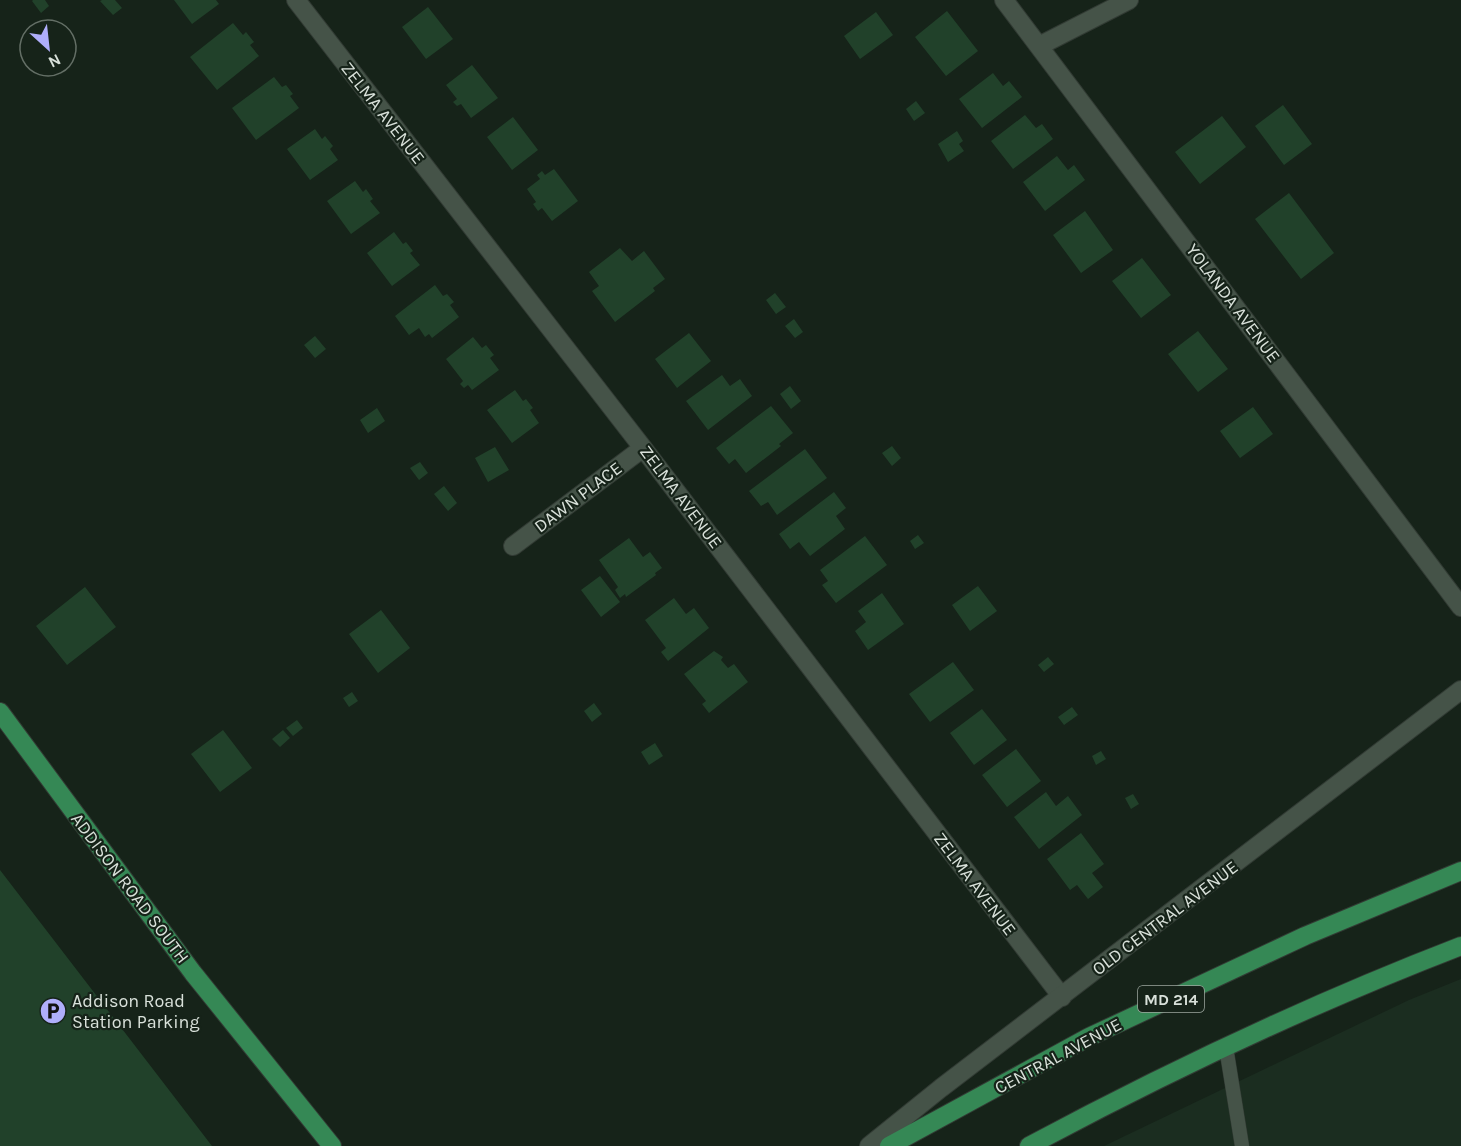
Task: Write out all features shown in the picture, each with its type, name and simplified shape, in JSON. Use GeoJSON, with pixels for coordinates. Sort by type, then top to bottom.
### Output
{"type":"FeatureCollection","features":[{"type":"Feature","properties":{"kind":"main road","name":"ADDISON ROAD SOUTH"},"geometry":{"type":"LineString","coordinates":[[0,712],[194,974],[332,1146]]}},
{"type":"Feature","properties":{"kind":"main road","name":"CENTRAL AVENUE"},"geometry":{"type":"LineString","coordinates":[[890,1146],[1089,1037],[1305,936],[1461,871]]}},
{"type":"Feature","properties":{"kind":"main road"},"geometry":{"type":"LineString","coordinates":[[1029,1146],[1121,1097],[1305,1010],[1461,946]]}},
{"type":"Feature","properties":{"kind":"street","name":"ZELMA AVENUE"},"geometry":{"type":"LineString","coordinates":[[296,0],[643,448],[1062,997]]}},
{"type":"Feature","properties":{"kind":"street","name":"YOLANDA AVENUE"},"geometry":{"type":"LineString","coordinates":[[1004,0],[1461,607]]}},
{"type":"Feature","properties":{"kind":"street"},"geometry":{"type":"LineString","coordinates":[[1039,46],[1129,0]]}},
{"type":"Feature","properties":{"kind":"street","name":"DAWN PLACE"},"geometry":{"type":"LineString","coordinates":[[513,546],[643,448]]}},
{"type":"Feature","properties":{"kind":"street","name":"OLD CENTRAL AVENUE"},"geometry":{"type":"LineString","coordinates":[[869,1146],[1461,690]]}},
{"type":"Feature","properties":{"kind":"lane"},"geometry":{"type":"LineString","coordinates":[[1226,1047],[1242,1146]]}},
{"type":"Feature","properties":{"kind":"shaded area"},"geometry":{"type":"Polygon","coordinates":[[[1461,979],[1461,1146],[1104,1146],[1409,1000],[1461,979]]]}},
{"type":"Feature","properties":{"kind":"building"},"geometry":{"type":"Polygon","coordinates":[[[33,0],[45,0],[49,6],[41,13],[33,0]]]}},
{"type":"Feature","properties":{"kind":"building"},"geometry":{"type":"Polygon","coordinates":[[[115,0],[122,8],[113,15],[100,1],[115,0]]]}},
{"type":"Feature","properties":{"kind":"building"},"geometry":{"type":"Polygon","coordinates":[[[174,0],[216,0],[219,4],[192,24],[174,0]]]}},
{"type":"Feature","properties":{"kind":"building"},"geometry":{"type":"Polygon","coordinates":[[[428,7],[453,39],[426,59],[402,27],[428,7]]]}},
{"type":"Feature","properties":{"kind":"building"},"geometry":{"type":"Polygon","coordinates":[[[947,11],[978,51],[946,76],[915,37],[947,11]]]}},
{"type":"Feature","properties":{"kind":"building"},"geometry":{"type":"Polygon","coordinates":[[[876,12],[893,35],[860,59],[844,36],[876,12]]]}},
{"type":"Feature","properties":{"kind":"building"},"geometry":{"type":"Polygon","coordinates":[[[233,23],[243,35],[246,32],[254,42],[250,45],[259,56],[217,90],[190,57],[233,23]]]}},
{"type":"Feature","properties":{"kind":"building"},"geometry":{"type":"Polygon","coordinates":[[[472,65],[498,98],[471,118],[461,104],[457,106],[453,102],[457,99],[446,85],[472,65]]]}},
{"type":"Feature","properties":{"kind":"building"},"geometry":{"type":"Polygon","coordinates":[[[993,73],[1003,86],[1009,81],[1022,97],[982,128],[959,99],[993,73]]]}},
{"type":"Feature","properties":{"kind":"building"},"geometry":{"type":"Polygon","coordinates":[[[274,77],[282,87],[286,85],[293,94],[290,96],[299,108],[256,140],[232,108],[274,77]]]}},
{"type":"Feature","properties":{"kind":"building"},"geometry":{"type":"Polygon","coordinates":[[[916,101],[925,113],[914,121],[906,109],[916,101]]]}},
{"type":"Feature","properties":{"kind":"building"},"geometry":{"type":"Polygon","coordinates":[[[1283,105],[1312,144],[1284,165],[1255,126],[1283,105]]]}},
{"type":"Feature","properties":{"kind":"building"},"geometry":{"type":"Polygon","coordinates":[[[1025,115],[1036,128],[1042,124],[1053,139],[1013,169],[991,141],[1025,115]]]}},
{"type":"Feature","properties":{"kind":"building"},"geometry":{"type":"Polygon","coordinates":[[[1222,116],[1246,147],[1200,184],[1175,152],[1222,116]]]}},
{"type":"Feature","properties":{"kind":"building"},"geometry":{"type":"Polygon","coordinates":[[[513,117],[538,150],[512,170],[487,137],[513,117]]]}},
{"type":"Feature","properties":{"kind":"building"},"geometry":{"type":"Polygon","coordinates":[[[315,129],[322,139],[325,136],[333,146],[330,149],[338,160],[310,180],[287,149],[315,129]]]}},
{"type":"Feature","properties":{"kind":"building"},"geometry":{"type":"Polygon","coordinates":[[[957,131],[963,141],[959,144],[964,151],[948,162],[938,144],[957,131]]]}},
{"type":"Feature","properties":{"kind":"building"},"geometry":{"type":"Polygon","coordinates":[[[1057,156],[1068,170],[1074,165],[1085,180],[1045,211],[1023,182],[1057,156]]]}},
{"type":"Feature","properties":{"kind":"building"},"geometry":{"type":"Polygon","coordinates":[[[554,169],[578,201],[552,221],[542,208],[538,211],[533,204],[536,202],[527,189],[540,179],[537,175],[542,171],[545,175],[554,169]]]}},
{"type":"Feature","properties":{"kind":"building"},"geometry":{"type":"Polygon","coordinates":[[[355,181],[363,192],[366,189],[373,199],[370,201],[380,213],[351,234],[327,201],[355,181]]]}},
{"type":"Feature","properties":{"kind":"building"},"geometry":{"type":"Polygon","coordinates":[[[1289,193],[1334,253],[1301,279],[1255,219],[1289,193]]]}},
{"type":"Feature","properties":{"kind":"building"},"geometry":{"type":"Polygon","coordinates":[[[1085,211],[1113,250],[1081,273],[1053,235],[1085,211]]]}},
{"type":"Feature","properties":{"kind":"building"},"geometry":{"type":"Polygon","coordinates":[[[394,232],[403,244],[406,242],[413,251],[410,253],[420,265],[392,286],[367,253],[394,232]]]}},
{"type":"Feature","properties":{"kind":"building"},"geometry":{"type":"Polygon","coordinates":[[[620,248],[632,261],[644,251],[665,279],[653,288],[655,291],[615,322],[592,291],[599,286],[589,272],[620,248]]]}},
{"type":"Feature","properties":{"kind":"building"},"geometry":{"type":"Polygon","coordinates":[[[1142,258],[1171,295],[1141,318],[1112,281],[1142,258]]]}},
{"type":"Feature","properties":{"kind":"building"},"geometry":{"type":"Polygon","coordinates":[[[435,285],[443,296],[447,294],[454,302],[450,305],[459,317],[432,338],[429,334],[425,337],[419,328],[409,335],[395,316],[435,285]]]}},
{"type":"Feature","properties":{"kind":"building"},"geometry":{"type":"Polygon","coordinates":[[[775,293],[786,307],[776,314],[766,300],[775,293]]]}},
{"type":"Feature","properties":{"kind":"building"},"geometry":{"type":"Polygon","coordinates":[[[794,319],[803,332],[795,338],[785,326],[794,319]]]}},
{"type":"Feature","properties":{"kind":"building"},"geometry":{"type":"Polygon","coordinates":[[[1198,331],[1228,369],[1198,392],[1168,354],[1198,331]]]}},
{"type":"Feature","properties":{"kind":"building"},"geometry":{"type":"Polygon","coordinates":[[[689,333],[711,361],[677,388],[655,359],[689,333]]]}},
{"type":"Feature","properties":{"kind":"building"},"geometry":{"type":"Polygon","coordinates":[[[315,336],[326,349],[315,358],[304,345],[315,336]]]}},
{"type":"Feature","properties":{"kind":"building"},"geometry":{"type":"Polygon","coordinates":[[[473,337],[482,348],[486,345],[494,355],[490,358],[499,370],[472,390],[468,385],[464,388],[460,384],[463,381],[446,359],[473,337]]]}},
{"type":"Feature","properties":{"kind":"building"},"geometry":{"type":"Polygon","coordinates":[[[722,375],[730,386],[740,379],[752,396],[708,430],[686,401],[722,375]]]}},
{"type":"Feature","properties":{"kind":"building"},"geometry":{"type":"Polygon","coordinates":[[[790,386],[801,401],[791,409],[780,394],[790,386]]]}},
{"type":"Feature","properties":{"kind":"building"},"geometry":{"type":"Polygon","coordinates":[[[515,390],[523,401],[526,399],[533,408],[530,410],[539,423],[512,443],[487,410],[515,390]]]}},
{"type":"Feature","properties":{"kind":"building"},"geometry":{"type":"Polygon","coordinates":[[[771,406],[793,433],[779,444],[781,446],[746,473],[735,459],[729,464],[716,448],[771,406]]]}},
{"type":"Feature","properties":{"kind":"building"},"geometry":{"type":"Polygon","coordinates":[[[1253,407],[1273,434],[1240,458],[1220,431],[1253,407]]]}},
{"type":"Feature","properties":{"kind":"building"},"geometry":{"type":"Polygon","coordinates":[[[377,408],[385,421],[368,433],[360,420],[377,408]]]}},
{"type":"Feature","properties":{"kind":"building"},"geometry":{"type":"Polygon","coordinates":[[[892,446],[901,458],[892,466],[882,453],[892,446]]]}},
{"type":"Feature","properties":{"kind":"building"},"geometry":{"type":"Polygon","coordinates":[[[495,447],[509,470],[488,482],[475,458],[495,447]]]}},
{"type":"Feature","properties":{"kind":"building"},"geometry":{"type":"Polygon","coordinates":[[[805,449],[827,478],[777,515],[768,502],[761,506],[749,491],[805,449]]]}},
{"type":"Feature","properties":{"kind":"building"},"geometry":{"type":"Polygon","coordinates":[[[420,462],[428,473],[419,480],[410,468],[420,462]]]}},
{"type":"Feature","properties":{"kind":"building"},"geometry":{"type":"Polygon","coordinates":[[[444,486],[457,503],[448,511],[434,494],[444,486]]]}},
{"type":"Feature","properties":{"kind":"building"},"geometry":{"type":"Polygon","coordinates":[[[834,492],[846,508],[836,516],[845,529],[810,556],[799,542],[790,549],[779,534],[834,492]]]}},
{"type":"Feature","properties":{"kind":"building"},"geometry":{"type":"Polygon","coordinates":[[[918,535],[924,543],[915,549],[910,541],[918,535]]]}},
{"type":"Feature","properties":{"kind":"building"},"geometry":{"type":"Polygon","coordinates":[[[865,536],[887,565],[836,603],[822,585],[828,581],[820,570],[865,536]]]}},
{"type":"Feature","properties":{"kind":"building"},"geometry":{"type":"Polygon","coordinates":[[[629,538],[643,557],[650,552],[662,568],[626,597],[625,594],[620,598],[615,590],[618,587],[599,560],[629,538]]]}},
{"type":"Feature","properties":{"kind":"building"},"geometry":{"type":"Polygon","coordinates":[[[600,576],[620,602],[601,617],[581,590],[600,576]]]}},
{"type":"Feature","properties":{"kind":"building"},"geometry":{"type":"Polygon","coordinates":[[[978,586],[997,611],[970,631],[952,605],[978,586]]]}},
{"type":"Feature","properties":{"kind":"building"},"geometry":{"type":"Polygon","coordinates":[[[85,587],[116,627],[67,665],[36,626],[85,587]]]}},
{"type":"Feature","properties":{"kind":"building"},"geometry":{"type":"Polygon","coordinates":[[[882,593],[904,624],[868,650],[855,631],[866,622],[858,611],[882,593]]]}},
{"type":"Feature","properties":{"kind":"building"},"geometry":{"type":"Polygon","coordinates":[[[674,598],[686,614],[694,608],[709,628],[668,661],[661,652],[666,648],[645,620],[674,598]]]}},
{"type":"Feature","properties":{"kind":"building"},"geometry":{"type":"Polygon","coordinates":[[[381,610],[410,648],[378,673],[349,634],[381,610]]]}},
{"type":"Feature","properties":{"kind":"building"},"geometry":{"type":"Polygon","coordinates":[[[714,651],[723,657],[721,660],[728,668],[734,664],[748,682],[709,713],[702,704],[706,701],[684,674],[714,651]]]}},
{"type":"Feature","properties":{"kind":"building"},"geometry":{"type":"Polygon","coordinates":[[[1048,657],[1054,664],[1044,672],[1038,665],[1048,657]]]}},
{"type":"Feature","properties":{"kind":"building"},"geometry":{"type":"Polygon","coordinates":[[[953,662],[974,690],[930,722],[909,694],[953,662]]]}},
{"type":"Feature","properties":{"kind":"building"},"geometry":{"type":"Polygon","coordinates":[[[352,692],[358,701],[349,707],[343,698],[352,692]]]}},
{"type":"Feature","properties":{"kind":"building"},"geometry":{"type":"Polygon","coordinates":[[[594,703],[602,714],[592,722],[584,711],[594,703]]]}},
{"type":"Feature","properties":{"kind":"building"},"geometry":{"type":"Polygon","coordinates":[[[1072,707],[1078,715],[1064,725],[1058,717],[1072,707]]]}},
{"type":"Feature","properties":{"kind":"building"},"geometry":{"type":"Polygon","coordinates":[[[982,709],[1007,740],[974,765],[950,733],[982,709]]]}},
{"type":"Feature","properties":{"kind":"building"},"geometry":{"type":"Polygon","coordinates":[[[297,720],[303,728],[293,736],[286,728],[297,720]]]}},
{"type":"Feature","properties":{"kind":"building"},"geometry":{"type":"Polygon","coordinates":[[[223,730],[252,768],[220,792],[191,754],[223,730]]]}},
{"type":"Feature","properties":{"kind":"building"},"geometry":{"type":"Polygon","coordinates":[[[283,730],[290,738],[280,747],[272,739],[283,730]]]}},
{"type":"Feature","properties":{"kind":"building"},"geometry":{"type":"Polygon","coordinates":[[[655,743],[663,756],[649,765],[641,752],[655,743]]]}},
{"type":"Feature","properties":{"kind":"building"},"geometry":{"type":"Polygon","coordinates":[[[1016,749],[1041,781],[1007,807],[982,775],[1016,749]]]}},
{"type":"Feature","properties":{"kind":"building"},"geometry":{"type":"Polygon","coordinates":[[[1101,751],[1106,759],[1096,765],[1092,756],[1101,751]]]}},
{"type":"Feature","properties":{"kind":"building"},"geometry":{"type":"Polygon","coordinates":[[[1046,792],[1056,806],[1068,796],[1082,815],[1039,849],[1014,817],[1046,792]]]}},
{"type":"Feature","properties":{"kind":"building"},"geometry":{"type":"Polygon","coordinates":[[[1133,794],[1139,804],[1131,809],[1125,798],[1133,794]]]}},
{"type":"Feature","properties":{"kind":"building"},"geometry":{"type":"Polygon","coordinates":[[[1081,833],[1104,864],[1092,873],[1103,887],[1088,899],[1077,885],[1070,890],[1047,859],[1081,833]]]}},
{"type":"Feature","properties":{"kind":"building","name":"Addison Road Station Parking"},"geometry":{"type":"Polygon","coordinates":[[[0,870],[212,1146],[0,1146],[0,870]]]}},
{"type":"Feature","properties":{"kind":"place","name":"Addison Road Station Parking"},"geometry":{"type":"Point","coordinates":[53,1011]}}]}
